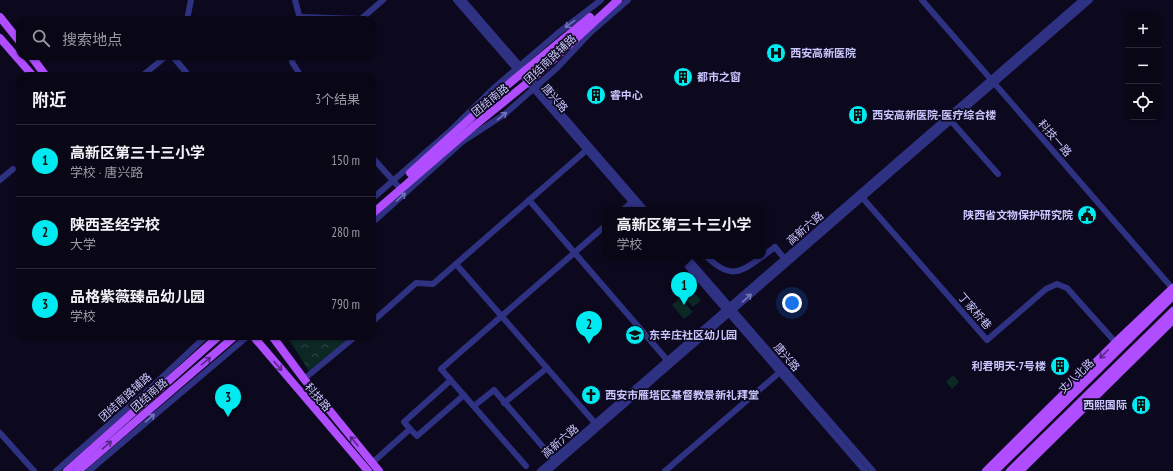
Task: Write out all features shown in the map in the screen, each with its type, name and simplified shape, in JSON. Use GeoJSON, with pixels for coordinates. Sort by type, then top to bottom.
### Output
{"type":"FeatureCollection","features":[{"type":"Feature","properties":{"kind":"main road","name":"团结南路"},"geometry":{"type":"LineString","coordinates":[[376,203],[395,183],[520,70],[610,0]]}},
{"type":"Feature","properties":{"kind":"main road","name":"团结南路"},"geometry":{"type":"LineString","coordinates":[[376,211],[533,84],[618,0]]}},
{"type":"Feature","properties":{"kind":"main road"},"geometry":{"type":"LineString","coordinates":[[0,18],[16,37]]}},
{"type":"Feature","properties":{"kind":"main road"},"geometry":{"type":"LineString","coordinates":[[0,38],[16,56]]}},
{"type":"Feature","properties":{"kind":"main road"},"geometry":{"type":"LineString","coordinates":[[19,60],[30,72]]}},
{"type":"Feature","properties":{"kind":"main road"},"geometry":{"type":"LineString","coordinates":[[33,60],[43,72]]}},
{"type":"Feature","properties":{"kind":"main road"},"geometry":{"type":"LineString","coordinates":[[986,471],[1118,345],[1173,289]]}},
{"type":"Feature","properties":{"kind":"main road","name":"丈八北路"},"geometry":{"type":"LineString","coordinates":[[995,471],[1118,345],[1173,296]]}},
{"type":"Feature","properties":{"kind":"main road","name":"丈八北路"},"geometry":{"type":"LineString","coordinates":[[1010,471],[1173,311]]}},
{"type":"Feature","properties":{"kind":"main road"},"geometry":{"type":"LineString","coordinates":[[1020,471],[1173,320]]}},
{"type":"Feature","properties":{"kind":"main road","name":"团结南路"},"geometry":{"type":"LineString","coordinates":[[67,471],[214,340]]}},
{"type":"Feature","properties":{"kind":"main road","name":"团结南路"},"geometry":{"type":"LineString","coordinates":[[78,471],[230,340]]}},
{"type":"Feature","properties":{"kind":"main road","name":"科技路"},"geometry":{"type":"LineString","coordinates":[[256,340],[368,471]]}},
{"type":"Feature","properties":{"kind":"main road","name":"科技路"},"geometry":{"type":"LineString","coordinates":[[275,340],[304,380],[379,471]]}},
{"type":"Feature","properties":{"kind":"street"},"geometry":{"type":"LineString","coordinates":[[188,16],[191,0]]}},
{"type":"Feature","properties":{"kind":"street"},"geometry":{"type":"LineString","coordinates":[[295,0],[300,16]]}},
{"type":"Feature","properties":{"kind":"street"},"geometry":{"type":"LineString","coordinates":[[363,16],[383,0]]}},
{"type":"Feature","properties":{"kind":"street","name":"唐兴路"},"geometry":{"type":"LineString","coordinates":[[456,0],[533,84],[633,200],[641,207]]}},
{"type":"Feature","properties":{"kind":"street","name":"唐兴路"},"geometry":{"type":"LineString","coordinates":[[463,0],[520,70]]}},
{"type":"Feature","properties":{"kind":"street","name":"团结南路辅路"},"geometry":{"type":"LineString","coordinates":[[520,70],[601,0]]}},
{"type":"Feature","properties":{"kind":"street","name":"团结南路辅路"},"geometry":{"type":"LineString","coordinates":[[376,219],[462,142],[494,122],[533,84],[574,52],[591,32],[628,0]]}},
{"type":"Feature","properties":{"kind":"street","name":"科技一路"},"geometry":{"type":"LineString","coordinates":[[922,0],[1173,289]]}},
{"type":"Feature","properties":{"kind":"street","name":"高新六路"},"geometry":{"type":"LineString","coordinates":[[548,471],[555,462],[595,423],[729,310],[784,258],[951,121],[1082,0]]}},
{"type":"Feature","properties":{"kind":"street","name":"高新六路"},"geometry":{"type":"LineString","coordinates":[[540,471],[555,462],[993,81],[1090,0]]}},
{"type":"Feature","properties":{"kind":"street"},"geometry":{"type":"LineString","coordinates":[[146,72],[160,60]]}},
{"type":"Feature","properties":{"kind":"street"},"geometry":{"type":"LineString","coordinates":[[177,60],[186,72]]}},
{"type":"Feature","properties":{"kind":"street"},"geometry":{"type":"LineString","coordinates":[[292,60],[292,62],[298,72]]}},
{"type":"Feature","properties":{"kind":"street"},"geometry":{"type":"LineString","coordinates":[[951,121],[998,174]]}},
{"type":"Feature","properties":{"kind":"street"},"geometry":{"type":"LineString","coordinates":[[376,318],[416,283],[432,284],[588,148]]}},
{"type":"Feature","properties":{"kind":"street"},"geometry":{"type":"LineString","coordinates":[[376,162],[395,183],[376,196]]}},
{"type":"Feature","properties":{"kind":"street"},"geometry":{"type":"LineString","coordinates":[[0,180],[13,169]]}},
{"type":"Feature","properties":{"kind":"street","name":"丁家桥巷"},"geometry":{"type":"LineString","coordinates":[[861,196],[987,340],[1046,289],[1057,284],[1067,288],[1118,345]]}},
{"type":"Feature","properties":{"kind":"street"},"geometry":{"type":"LineString","coordinates":[[529,200],[668,360]]}},
{"type":"Feature","properties":{"kind":"street"},"geometry":{"type":"LineString","coordinates":[[626,207],[633,200]]}},
{"type":"Feature","properties":{"kind":"street","name":"唐兴路"},"geometry":{"type":"LineString","coordinates":[[633,200],[637,207]]}},
{"type":"Feature","properties":{"kind":"street"},"geometry":{"type":"LineString","coordinates":[[526,466],[442,369],[602,229]]}},
{"type":"Feature","properties":{"kind":"street"},"geometry":{"type":"LineString","coordinates":[[766,254],[775,246],[784,258]]}},
{"type":"Feature","properties":{"kind":"street","name":"唐兴路"},"geometry":{"type":"LineString","coordinates":[[682,259],[873,471]]}},
{"type":"Feature","properties":{"kind":"street","name":"唐兴路"},"geometry":{"type":"LineString","coordinates":[[688,259],[780,372],[865,471]]}},
{"type":"Feature","properties":{"kind":"street"},"geometry":{"type":"LineString","coordinates":[[710,259],[722,269],[734,272],[744,270],[759,259]]}},
{"type":"Feature","properties":{"kind":"street"},"geometry":{"type":"LineString","coordinates":[[456,264],[595,423]]}},
{"type":"Feature","properties":{"kind":"street","name":"团结南路辅路"},"geometry":{"type":"LineString","coordinates":[[56,471],[156,383],[202,340]]}},
{"type":"Feature","properties":{"kind":"street"},"geometry":{"type":"LineString","coordinates":[[89,471],[243,340]]}},
{"type":"Feature","properties":{"kind":"street"},"geometry":{"type":"LineString","coordinates":[[304,380],[351,340]]}},
{"type":"Feature","properties":{"kind":"street"},"geometry":{"type":"LineString","coordinates":[[504,403],[547,368]]}},
{"type":"Feature","properties":{"kind":"street"},"geometry":{"type":"LineString","coordinates":[[665,471],[780,372]]}},
{"type":"Feature","properties":{"kind":"street"},"geometry":{"type":"LineString","coordinates":[[451,380],[404,422],[417,436],[464,396]]}},
{"type":"Feature","properties":{"kind":"street"},"geometry":{"type":"LineString","coordinates":[[474,406],[494,390],[555,462]]}},
{"type":"Feature","properties":{"kind":"street"},"geometry":{"type":"LineString","coordinates":[[372,463],[410,429]]}},
{"type":"Feature","properties":{"kind":"street"},"geometry":{"type":"LineString","coordinates":[[0,432],[34,471]]}},
{"type":"Feature","properties":{"kind":"green space"},"geometry":{"type":"Polygon","coordinates":[[[686,284],[701,300],[693,307],[679,291],[686,284]]]}},
{"type":"Feature","properties":{"kind":"green space"},"geometry":{"type":"Polygon","coordinates":[[[680,298],[693,312],[684,319],[672,305],[680,298]]]}},
{"type":"Feature","properties":{"kind":"green space"},"geometry":{"type":"Polygon","coordinates":[[[290,340],[347,340],[309,371],[290,340]]]}},
{"type":"Feature","properties":{"kind":"green space"},"geometry":{"type":"Polygon","coordinates":[[[953,375],[959,382],[952,389],[946,382],[953,375]]]}},
{"type":"Feature","properties":{"kind":"place","name":"西安高新医院"},"geometry":{"type":"Point","coordinates":[776,53]}},
{"type":"Feature","properties":{"kind":"place","name":"都市之窗"},"geometry":{"type":"Point","coordinates":[683,77]}},
{"type":"Feature","properties":{"kind":"place","name":"睿中心"},"geometry":{"type":"Point","coordinates":[596,95]}},
{"type":"Feature","properties":{"kind":"place","name":"西安高新医院-医疗综合楼"},"geometry":{"type":"Point","coordinates":[858,115]}},
{"type":"Feature","properties":{"kind":"place","name":"陕西省文物保护研究院"},"geometry":{"type":"Point","coordinates":[1087,215]}},
{"type":"Feature","properties":{"kind":"place","name":"高新区第三十三小学"},"geometry":{"type":"Point","coordinates":[684,305]}},
{"type":"Feature","properties":{"kind":"place","name":"东辛庄社区幼儿园"},"geometry":{"type":"Point","coordinates":[635,335]}},
{"type":"Feature","properties":{"kind":"place","name":"陕西圣经学校"},"geometry":{"type":"Point","coordinates":[589,344]}},
{"type":"Feature","properties":{"kind":"place","name":"利君明天-7号楼"},"geometry":{"type":"Point","coordinates":[1060,366]}},
{"type":"Feature","properties":{"kind":"place","name":"西安市雁塔区基督教景新礼拜堂"},"geometry":{"type":"Point","coordinates":[591,395]}},
{"type":"Feature","properties":{"kind":"place","name":"西熙国际"},"geometry":{"type":"Point","coordinates":[1141,405]}},
{"type":"Feature","properties":{"kind":"place","name":"品格紫薇臻品幼儿园"},"geometry":{"type":"Point","coordinates":[228,417]}}]}
